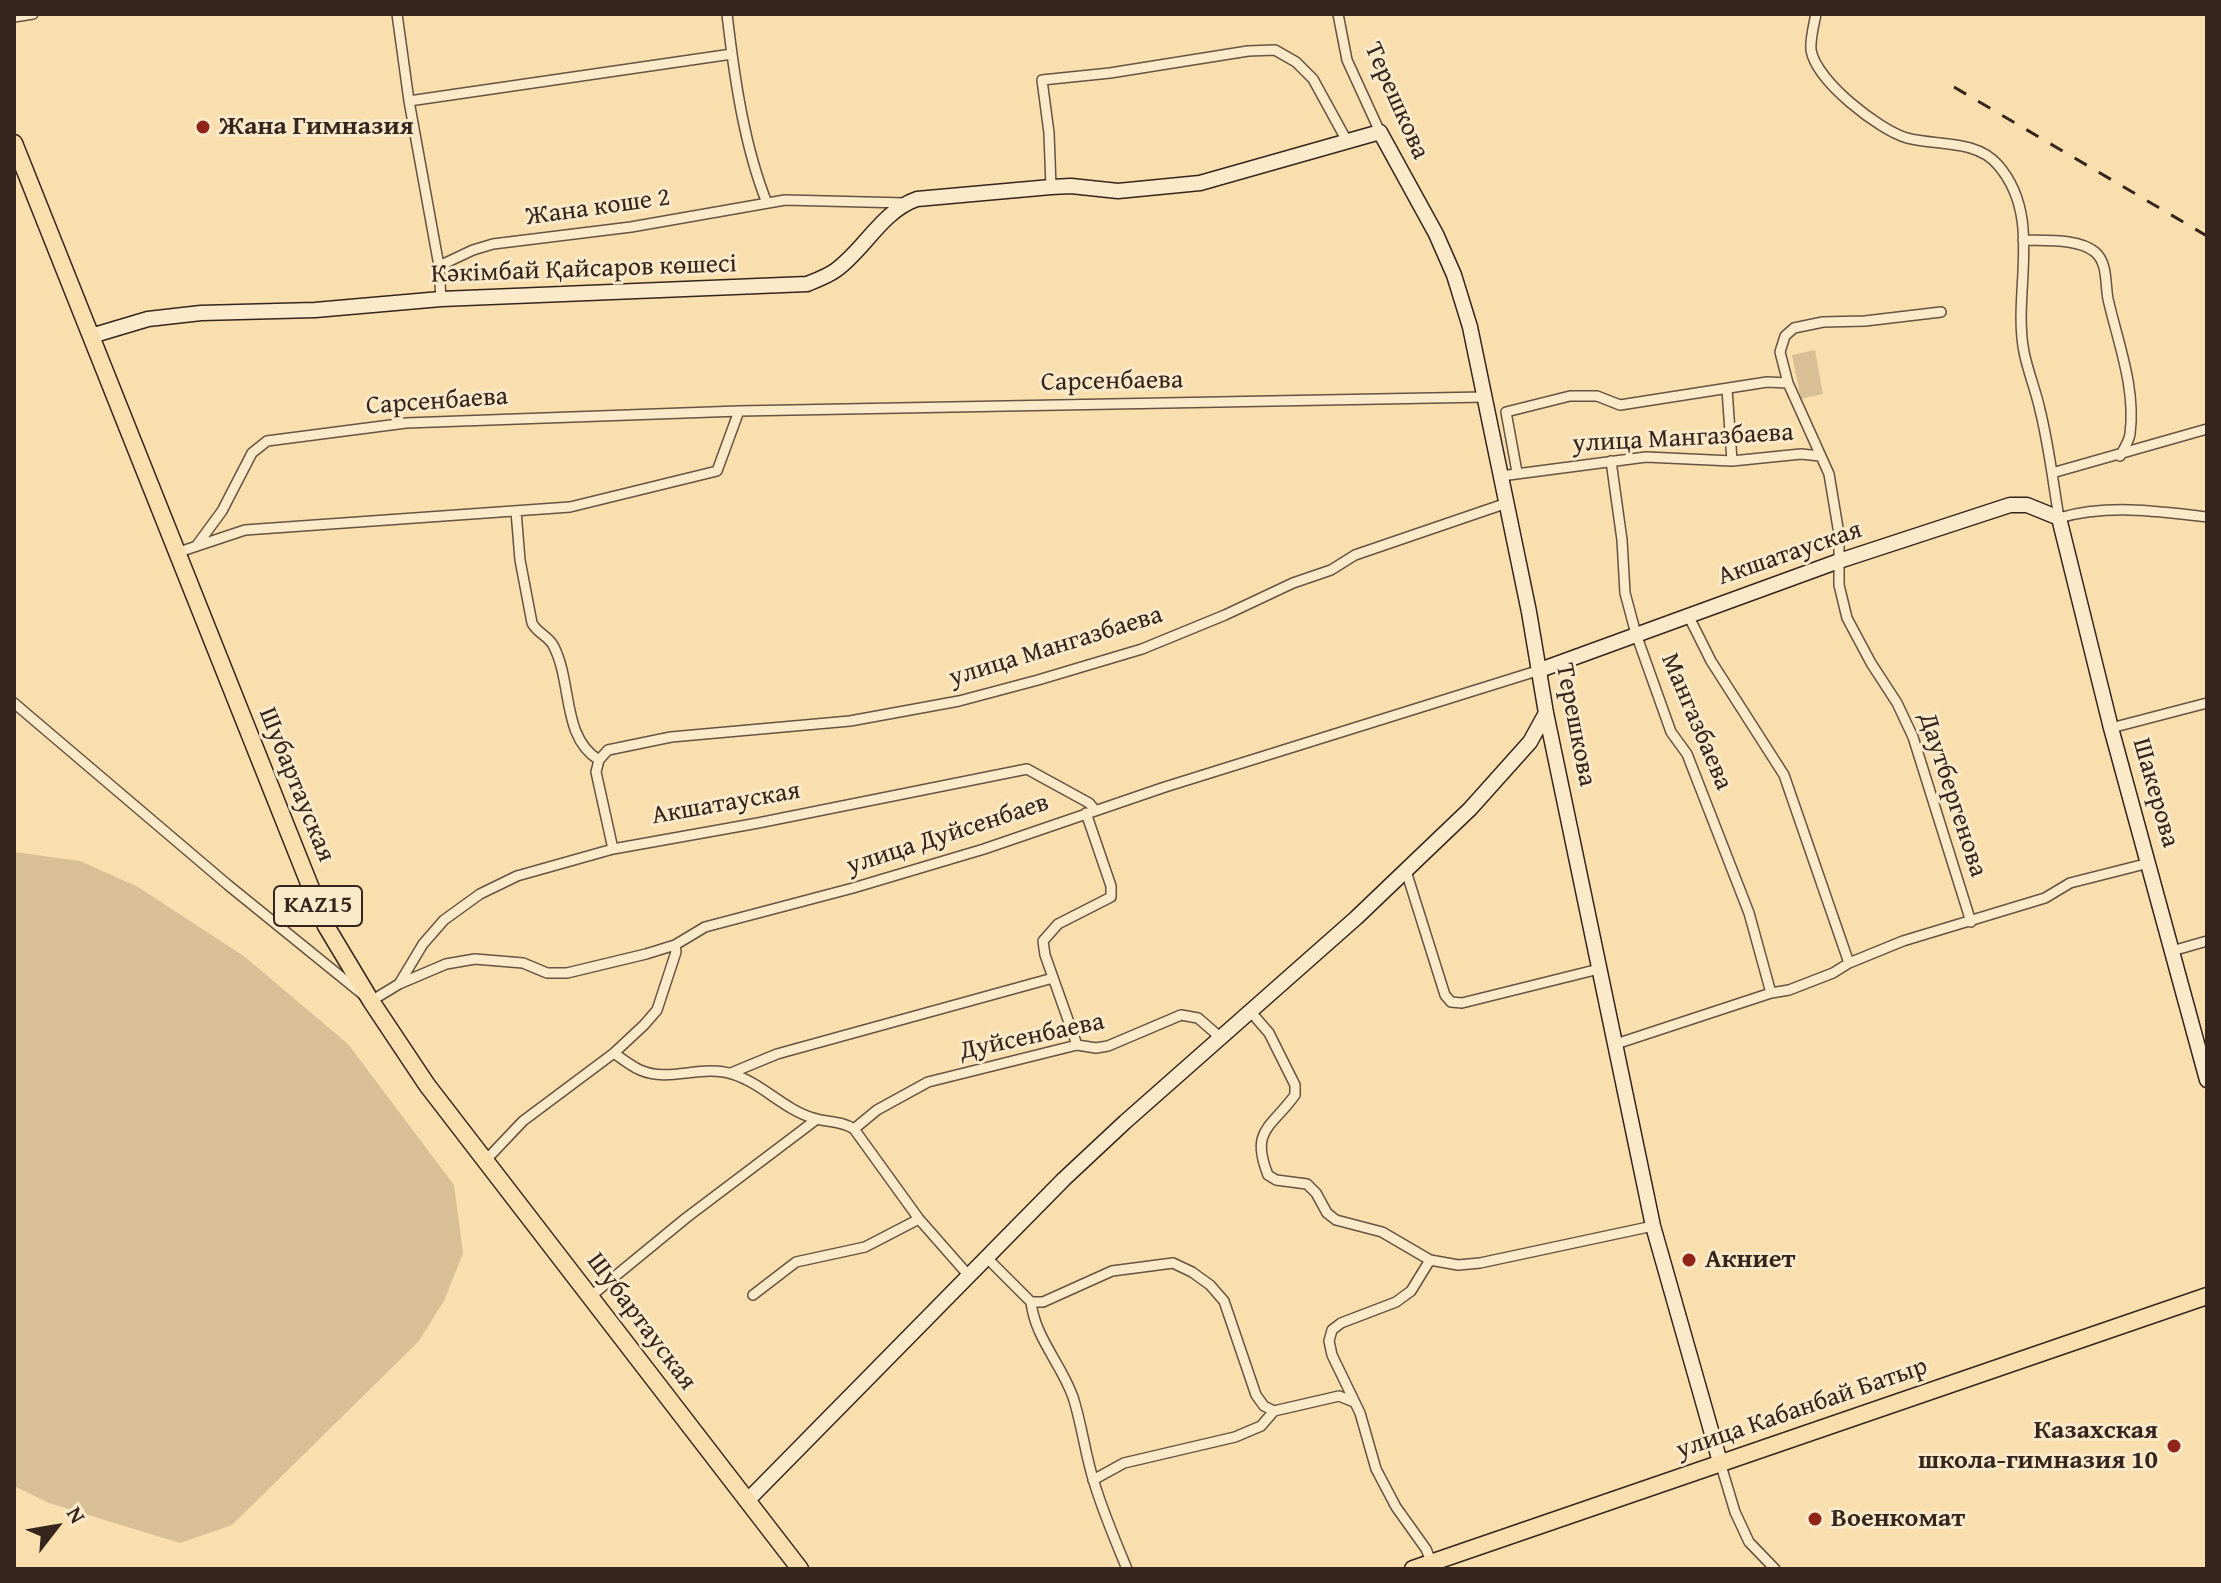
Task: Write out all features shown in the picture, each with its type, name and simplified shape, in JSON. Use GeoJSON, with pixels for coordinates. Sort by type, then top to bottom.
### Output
{"type":"FeatureCollection","features":[{"type":"Feature","properties":{"kind":"main road","name":"Шубартауская"},"geometry":{"type":"LineString","coordinates":[[14,143],[326,926],[427,1085],[800,1569]]}},
{"type":"Feature","properties":{"kind":"main road","name":"улица Кабанбай Батыр"},"geometry":{"type":"LineString","coordinates":[[1413,1569],[1433,1565],[1720,1462],[2207,1296]]}},
{"type":"Feature","properties":{"kind":"street"},"geometry":{"type":"LineString","coordinates":[[14,17],[33,14]]}},
{"type":"Feature","properties":{"kind":"street"},"geometry":{"type":"LineString","coordinates":[[397,14],[409,101],[439,266],[441,299]]}},
{"type":"Feature","properties":{"kind":"street"},"geometry":{"type":"LineString","coordinates":[[727,14],[756,177],[767,203]]}},
{"type":"Feature","properties":{"kind":"street","name":"Терешкова"},"geometry":{"type":"LineString","coordinates":[[1338,14],[1347,60],[1380,132],[1436,234],[1454,275],[1470,327],[1540,670],[1546,713],[1653,1226],[1720,1462]]}},
{"type":"Feature","properties":{"kind":"street"},"geometry":{"type":"LineString","coordinates":[[1816,14],[1811,50],[1823,75],[1887,131],[1909,139],[1949,143],[1984,153],[1996,163],[2012,185],[2022,211],[2023,293],[2019,318],[2024,353],[2041,411],[2059,518],[2083,511],[2134,509],[2207,517]]}},
{"type":"Feature","properties":{"kind":"street"},"geometry":{"type":"LineString","coordinates":[[1051,187],[1049,133],[1042,80],[1110,73],[1248,51],[1275,50],[1296,62],[1313,79],[1347,141]]}},
{"type":"Feature","properties":{"kind":"street"},"geometry":{"type":"LineString","coordinates":[[409,101],[732,54]]}},
{"type":"Feature","properties":{"kind":"street"},"geometry":{"type":"LineString","coordinates":[[905,203],[917,199],[1051,187],[1118,191],[1177,187],[1380,132]]}},
{"type":"Feature","properties":{"kind":"street","name":"Жана коше 2"},"geometry":{"type":"LineString","coordinates":[[439,266],[493,244],[631,227],[785,200],[905,203]]}},
{"type":"Feature","properties":{"kind":"street","name":"Кәкімбай Қайсаров көшесі"},"geometry":{"type":"LineString","coordinates":[[91,336],[148,319],[201,313],[315,310],[441,299],[807,284],[837,270],[905,203]]}},
{"type":"Feature","properties":{"kind":"street"},"geometry":{"type":"LineString","coordinates":[[2023,240],[2076,244],[2092,249],[2104,265],[2107,295],[2127,373],[2131,412],[2130,438],[2120,456]]}},
{"type":"Feature","properties":{"kind":"street","name":"Даутбергенова"},"geometry":{"type":"LineString","coordinates":[[1941,312],[1865,321],[1823,322],[1794,328],[1785,336],[1780,352],[1788,383],[1829,474],[1839,534],[1839,585],[1847,618],[1897,703],[1913,737],[1971,922]]}},
{"type":"Feature","properties":{"kind":"street"},"geometry":{"type":"LineString","coordinates":[[1517,472],[1506,412],[1570,396],[1597,396],[1620,405],[1767,382],[1788,383]]}},
{"type":"Feature","properties":{"kind":"street"},"geometry":{"type":"LineString","coordinates":[[1727,389],[1732,461]]}},
{"type":"Feature","properties":{"kind":"street","name":"Сарсенбаева"},"geometry":{"type":"LineString","coordinates":[[196,546],[222,511],[252,453],[267,441],[406,423],[739,411],[1485,397]]}},
{"type":"Feature","properties":{"kind":"street"},"geometry":{"type":"LineString","coordinates":[[176,553],[245,530],[570,507],[717,471],[739,411]]}},
{"type":"Feature","properties":{"kind":"street"},"geometry":{"type":"LineString","coordinates":[[2052,473],[2207,429]]}},
{"type":"Feature","properties":{"kind":"street","name":"улица Мангазбаева"},"geometry":{"type":"LineString","coordinates":[[1501,476],[1646,457],[1732,461],[1801,454],[1820,456]]}},
{"type":"Feature","properties":{"kind":"street","name":"Мангазбаева"},"geometry":{"type":"LineString","coordinates":[[1611,461],[1622,540],[1625,593],[1636,634],[1671,732],[1687,754],[1749,913],[1771,993]]}},
{"type":"Feature","properties":{"kind":"street","name":"улица Мангазбаева"},"geometry":{"type":"LineString","coordinates":[[599,760],[608,750],[671,737],[850,721],[959,701],[1038,680],[1142,649],[1293,583],[1331,570],[1355,555],[1507,503]]}},
{"type":"Feature","properties":{"kind":"street","name":"Акшатауская"},"geometry":{"type":"LineString","coordinates":[[1540,670],[1839,561],[2010,505],[2027,505],[2059,518]]}},
{"type":"Feature","properties":{"kind":"street"},"geometry":{"type":"LineString","coordinates":[[516,511],[520,560],[532,623],[535,631],[551,641],[555,649],[569,693],[575,735],[588,753],[599,760],[596,772],[613,849]]}},
{"type":"Feature","properties":{"kind":"street","name":"Шакерова"},"geometry":{"type":"LineString","coordinates":[[2059,518],[2111,728],[2207,1080]]}},
{"type":"Feature","properties":{"kind":"street"},"geometry":{"type":"LineString","coordinates":[[1688,615],[1711,661],[1784,775],[1849,963]]}},
{"type":"Feature","properties":{"kind":"street","name":"улица Дуйсенбаев"},"geometry":{"type":"LineString","coordinates":[[371,1001],[399,984],[446,964],[475,959],[523,963],[547,973],[567,973],[675,945],[705,927],[868,884],[984,849],[1090,812],[1540,670]]}},
{"type":"Feature","properties":{"kind":"street"},"geometry":{"type":"LineString","coordinates":[[14,703],[216,875],[371,1001]]}},
{"type":"Feature","properties":{"kind":"street"},"geometry":{"type":"LineString","coordinates":[[2111,728],[2207,703]]}},
{"type":"Feature","properties":{"kind":"street"},"geometry":{"type":"LineString","coordinates":[[747,1501],[1114,1131],[1406,871],[1500,778],[1530,742],[1546,713]]}},
{"type":"Feature","properties":{"kind":"street","name":"Акшатауская"},"geometry":{"type":"LineString","coordinates":[[399,984],[444,920],[480,894],[517,876],[613,849],[1027,769],[1089,803],[1090,812]]}},
{"type":"Feature","properties":{"kind":"street"},"geometry":{"type":"LineString","coordinates":[[1077,1045],[1043,941],[1058,924],[1111,897],[1111,886],[1090,812]]}},
{"type":"Feature","properties":{"kind":"street"},"geometry":{"type":"LineString","coordinates":[[1616,1044],[1771,993],[1789,990],[1903,941],[2045,898],[2070,883],[2149,863]]}},
{"type":"Feature","properties":{"kind":"street"},"geometry":{"type":"LineString","coordinates":[[1406,871],[1445,995],[1451,1002],[1462,1003],[1599,969]]}},
{"type":"Feature","properties":{"kind":"street"},"geometry":{"type":"LineString","coordinates":[[2172,951],[2207,941]]}},
{"type":"Feature","properties":{"kind":"street"},"geometry":{"type":"LineString","coordinates":[[486,1160],[523,1121],[614,1053],[657,1010],[676,952],[675,945]]}},
{"type":"Feature","properties":{"kind":"street"},"geometry":{"type":"LineString","coordinates":[[731,1073],[777,1054],[1053,978]]}},
{"type":"Feature","properties":{"kind":"street"},"geometry":{"type":"LineString","coordinates":[[1250,1011],[1269,1033],[1295,1085],[1295,1095],[1262,1134],[1260,1146],[1268,1175],[1276,1180],[1307,1184],[1327,1213],[1336,1220],[1382,1232],[1430,1260],[1458,1265],[1653,1226]]}},
{"type":"Feature","properties":{"kind":"street","name":"Дуйсенбаева"},"geometry":{"type":"LineString","coordinates":[[854,1129],[877,1110],[928,1082],[1077,1045],[1108,1046],[1181,1015],[1198,1018],[1221,1038]]}},
{"type":"Feature","properties":{"kind":"street"},"geometry":{"type":"LineString","coordinates":[[614,1053],[642,1071],[675,1074],[705,1070],[731,1073],[797,1112],[817,1119],[843,1122],[854,1129],[919,1219],[970,1277]]}},
{"type":"Feature","properties":{"kind":"street"},"geometry":{"type":"LineString","coordinates":[[591,1296],[686,1218],[817,1119]]}},
{"type":"Feature","properties":{"kind":"street"},"geometry":{"type":"LineString","coordinates":[[753,1295],[796,1262],[865,1247],[919,1219]]}},
{"type":"Feature","properties":{"kind":"street"},"geometry":{"type":"LineString","coordinates":[[988,1259],[1031,1302],[1033,1322],[1061,1368],[1073,1398],[1093,1480],[1111,1534],[1127,1569]]}},
{"type":"Feature","properties":{"kind":"street"},"geometry":{"type":"LineString","coordinates":[[1430,1260],[1411,1291],[1396,1302],[1353,1317],[1332,1330],[1329,1341],[1332,1355],[1360,1413],[1376,1469],[1433,1565]]}},
{"type":"Feature","properties":{"kind":"street"},"geometry":{"type":"LineString","coordinates":[[1031,1302],[1043,1302],[1112,1271],[1173,1263],[1210,1285],[1224,1301],[1256,1395],[1264,1406],[1274,1411]]}},
{"type":"Feature","properties":{"kind":"street"},"geometry":{"type":"LineString","coordinates":[[1093,1480],[1124,1463],[1235,1437],[1261,1426],[1274,1411],[1339,1396],[1354,1402]]}},
{"type":"Feature","properties":{"kind":"street"},"geometry":{"type":"LineString","coordinates":[[1720,1462],[1735,1512],[1749,1542],[1775,1569]]}},
{"type":"Feature","properties":{"kind":"shaded area"},"geometry":{"type":"Polygon","coordinates":[[[1815,350],[1823,394],[1801,399],[1792,355],[1815,350]]]}},
{"type":"Feature","properties":{"kind":"shaded area"},"geometry":{"type":"Polygon","coordinates":[[[14,852],[80,861],[138,887],[245,957],[348,1044],[454,1185],[463,1253],[444,1301],[418,1342],[232,1525],[180,1543],[49,1503],[14,1486],[14,852]]]}},
{"type":"Feature","properties":{"kind":"railway"},"geometry":{"type":"LineString","coordinates":[[1954,87],[2207,236]]}},
{"type":"Feature","properties":{"kind":"place","name":"Жана Гимназия"},"geometry":{"type":"Point","coordinates":[203,127]}},
{"type":"Feature","properties":{"kind":"place","name":"Акниет"},"geometry":{"type":"Point","coordinates":[1689,1260]}},
{"type":"Feature","properties":{"kind":"place","name":"Казахская школа-гимназия 10"},"geometry":{"type":"Point","coordinates":[2174,1446]}},
{"type":"Feature","properties":{"kind":"place","name":"Военкомат"},"geometry":{"type":"Point","coordinates":[1815,1519]}}]}
